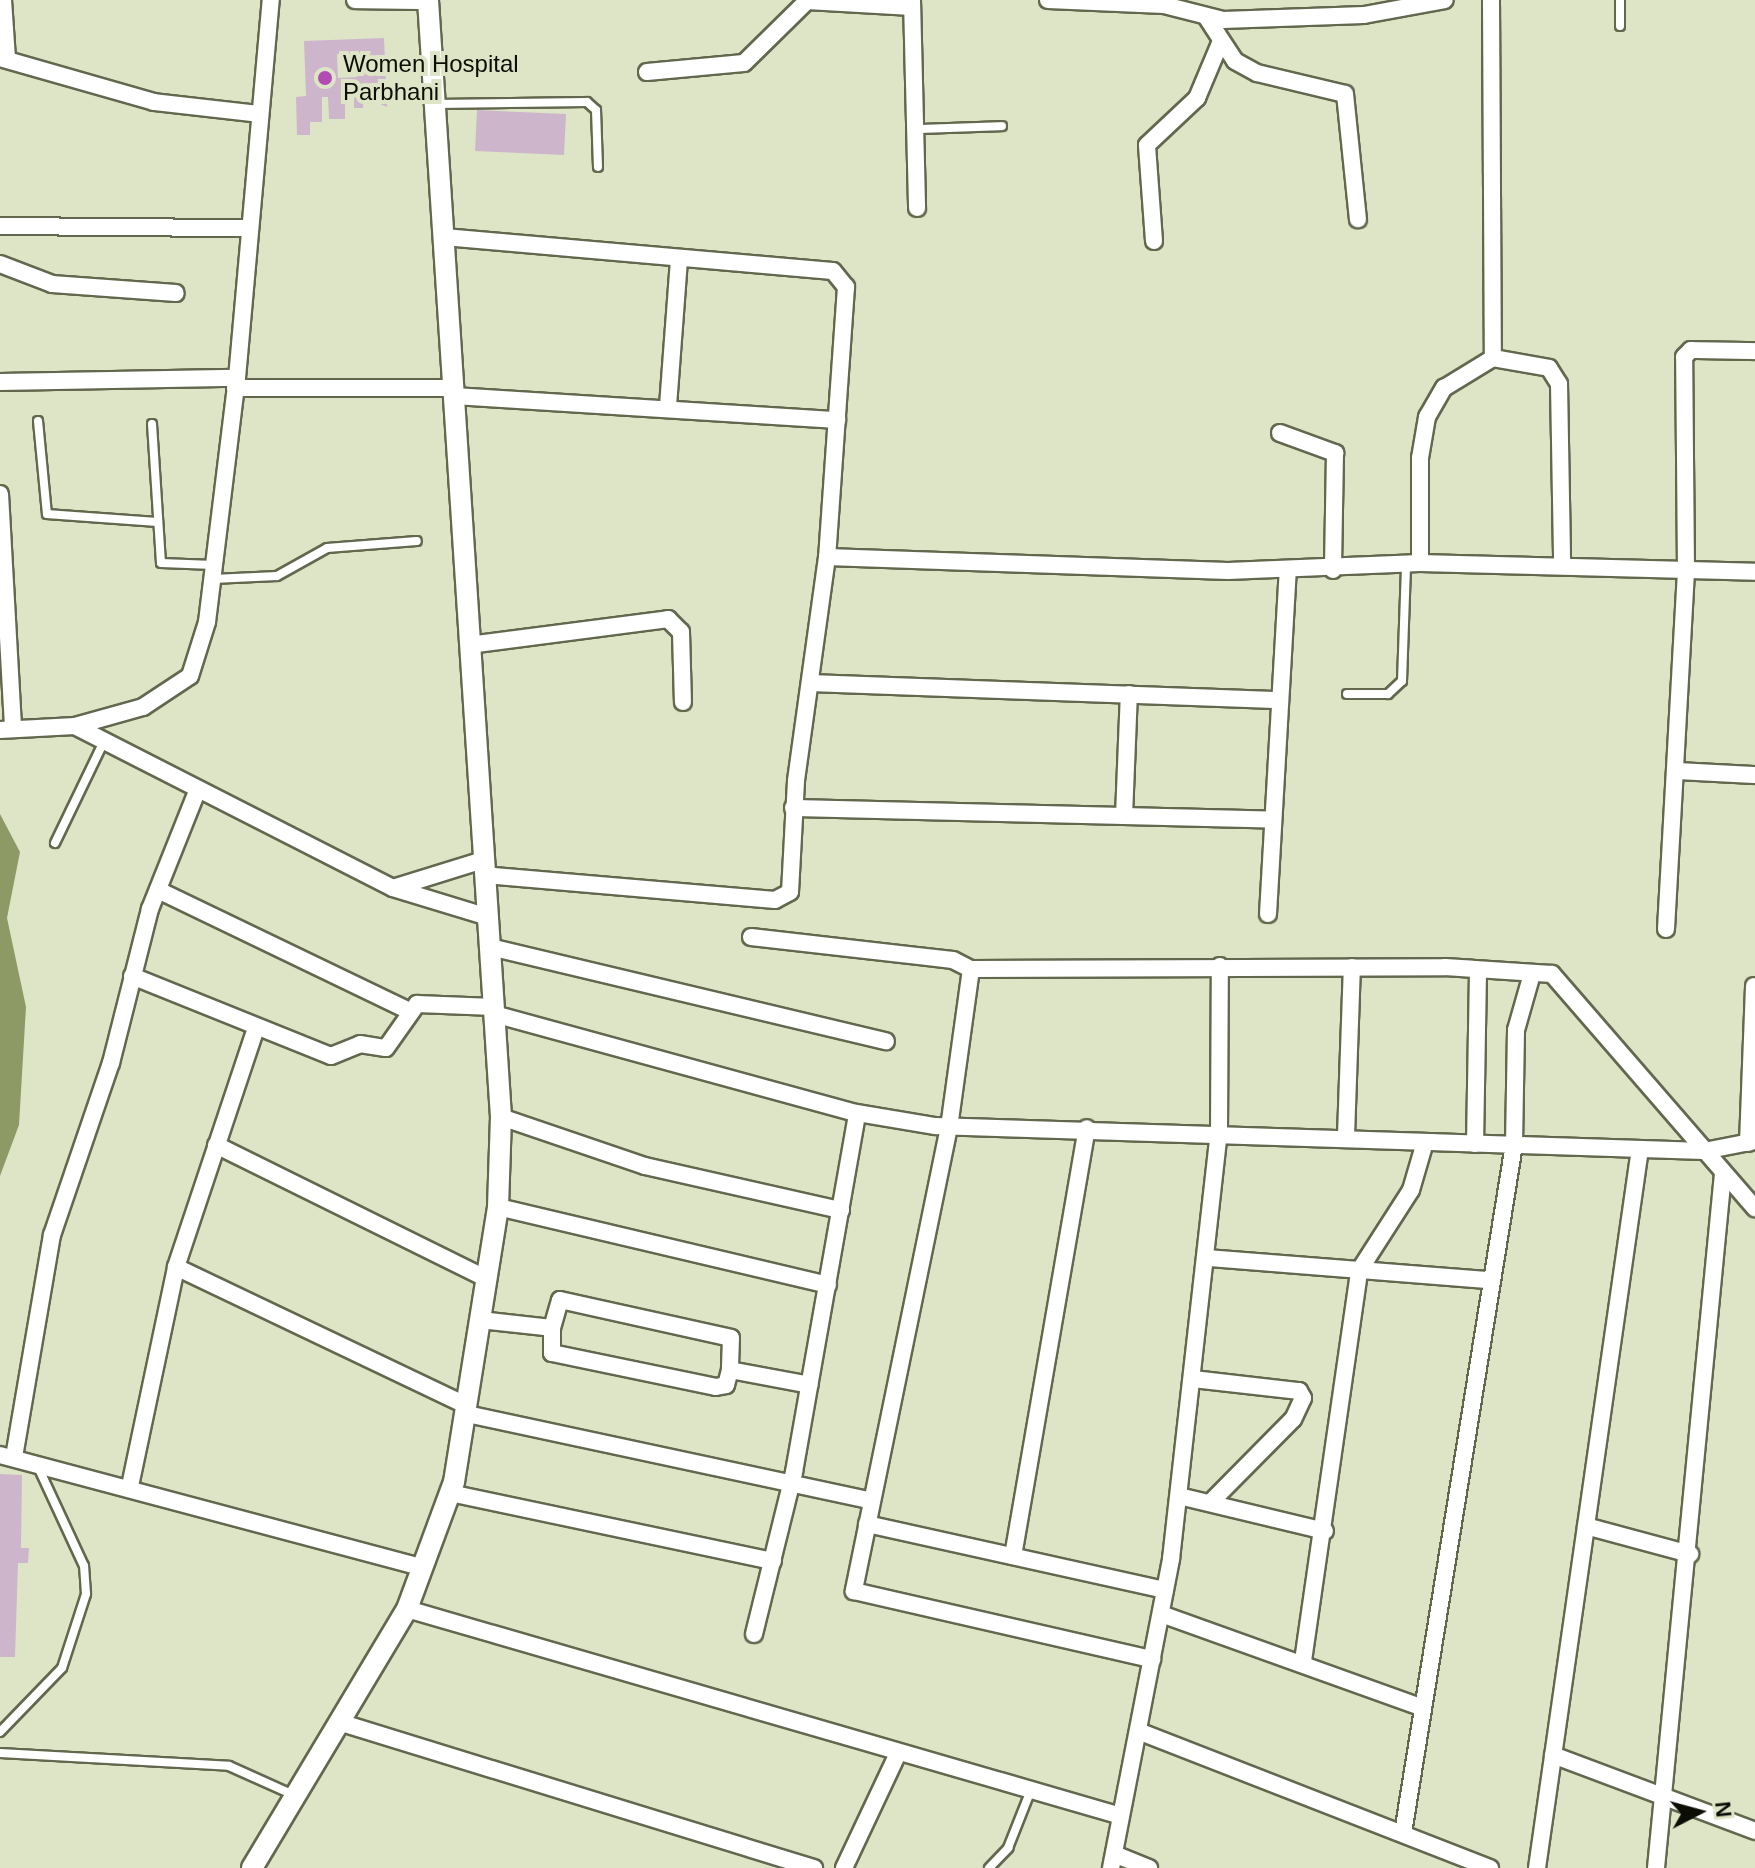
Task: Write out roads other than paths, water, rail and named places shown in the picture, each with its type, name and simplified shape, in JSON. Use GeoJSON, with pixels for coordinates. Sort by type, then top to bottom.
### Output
{"type":"FeatureCollection","features":[{"type":"Feature","properties":{"kind":"street"},"geometry":{"type":"LineString","coordinates":[[3,0],[3,58],[154,102],[259,114]]}},
{"type":"Feature","properties":{"kind":"street"},"geometry":{"type":"LineString","coordinates":[[0,494],[6,730],[75,726],[143,707],[190,676],[213,572],[236,383],[271,0]]}},
{"type":"Feature","properties":{"kind":"street"},"geometry":{"type":"LineString","coordinates":[[252,1868],[342,1723],[407,1609],[450,1493],[468,1410],[485,1278],[498,1207],[501,1117],[428,1],[355,0]]}},
{"type":"Feature","properties":{"kind":"street"},"geometry":{"type":"LineString","coordinates":[[1048,0],[1164,5],[1207,18],[1364,15],[1445,0]]}},
{"type":"Feature","properties":{"kind":"street"},"geometry":{"type":"LineString","coordinates":[[1491,0],[1493,358]]}},
{"type":"Feature","properties":{"kind":"street"},"geometry":{"type":"LineString","coordinates":[[647,72],[744,63],[807,1],[912,4],[917,208]]}},
{"type":"Feature","properties":{"kind":"street"},"geometry":{"type":"LineString","coordinates":[[1207,18],[1221,41],[1257,73],[1345,94],[1358,219]]}},
{"type":"Feature","properties":{"kind":"street"},"geometry":{"type":"LineString","coordinates":[[1154,241],[1147,145],[1197,98],[1221,41]]}},
{"type":"Feature","properties":{"kind":"street"},"geometry":{"type":"LineString","coordinates":[[0,226],[250,228]]}},
{"type":"Feature","properties":{"kind":"street"},"geometry":{"type":"LineString","coordinates":[[393,888],[484,868],[780,900],[793,884],[793,808],[827,557],[837,420],[842,278],[679,258],[444,237]]}},
{"type":"Feature","properties":{"kind":"street"},"geometry":{"type":"LineString","coordinates":[[668,406],[679,258]]}},
{"type":"Feature","properties":{"kind":"street"},"geometry":{"type":"LineString","coordinates":[[0,264],[52,284],[176,293]]}},
{"type":"Feature","properties":{"kind":"street"},"geometry":{"type":"LineString","coordinates":[[1666,929],[1686,570],[1684,357],[1691,350],[1755,351]]}},
{"type":"Feature","properties":{"kind":"street"},"geometry":{"type":"LineString","coordinates":[[1413,565],[1420,458],[1427,417],[1444,388],[1493,358],[1549,368],[1559,384],[1562,564]]}},
{"type":"Feature","properties":{"kind":"street"},"geometry":{"type":"LineString","coordinates":[[0,382],[236,383],[453,392],[837,420]]}},
{"type":"Feature","properties":{"kind":"street"},"geometry":{"type":"LineString","coordinates":[[1280,433],[1335,453],[1333,570]]}},
{"type":"Feature","properties":{"kind":"street"},"geometry":{"type":"LineString","coordinates":[[827,557],[1288,570],[1562,564],[1755,572]]}},
{"type":"Feature","properties":{"kind":"street"},"geometry":{"type":"LineString","coordinates":[[1268,914],[1270,820],[1288,570]]}},
{"type":"Feature","properties":{"kind":"street"},"geometry":{"type":"LineString","coordinates":[[469,645],[668,619],[681,632],[683,702]]}},
{"type":"Feature","properties":{"kind":"street"},"geometry":{"type":"LineString","coordinates":[[811,683],[1280,700]]}},
{"type":"Feature","properties":{"kind":"street"},"geometry":{"type":"LineString","coordinates":[[1124,816],[1129,694]]}},
{"type":"Feature","properties":{"kind":"street"},"geometry":{"type":"LineString","coordinates":[[75,726],[393,888],[488,917]]}},
{"type":"Feature","properties":{"kind":"street"},"geometry":{"type":"LineString","coordinates":[[1676,771],[1755,775]]}},
{"type":"Feature","properties":{"kind":"street"},"geometry":{"type":"LineString","coordinates":[[198,789],[158,890],[39,1285],[7,1456],[130,1486],[422,1567]]}},
{"type":"Feature","properties":{"kind":"street"},"geometry":{"type":"LineString","coordinates":[[793,808],[1270,820]]}},
{"type":"Feature","properties":{"kind":"street"},"geometry":{"type":"LineString","coordinates":[[158,890],[409,1011]]}},
{"type":"Feature","properties":{"kind":"street"},"geometry":{"type":"LineString","coordinates":[[751,937],[953,960],[971,969],[1352,967],[1532,974],[1566,983],[1755,1208]]}},
{"type":"Feature","properties":{"kind":"street"},"geometry":{"type":"LineString","coordinates":[[490,947],[886,1041]]}},
{"type":"Feature","properties":{"kind":"street"},"geometry":{"type":"LineString","coordinates":[[1149,1868],[1113,1861],[1165,1590],[1208,1258],[1219,1132],[1220,966]]}},
{"type":"Feature","properties":{"kind":"street"},"geometry":{"type":"LineString","coordinates":[[1346,1136],[1352,967]]}},
{"type":"Feature","properties":{"kind":"street"},"geometry":{"type":"LineString","coordinates":[[971,969],[949,1127],[867,1524],[858,1597],[1152,1659]]}},
{"type":"Feature","properties":{"kind":"street"},"geometry":{"type":"LineString","coordinates":[[1475,1144],[1478,972]]}},
{"type":"Feature","properties":{"kind":"street"},"geometry":{"type":"LineString","coordinates":[[1403,1833],[1488,1280],[1514,1145],[1516,1030],[1532,974]]}},
{"type":"Feature","properties":{"kind":"street"},"geometry":{"type":"LineString","coordinates":[[132,976],[256,1028],[334,1056],[360,1044],[386,1048],[409,1011],[417,1004],[494,1010],[857,1113],[949,1127],[1346,1136],[1425,1142],[1704,1151],[1752,1142],[1754,986]]}},
{"type":"Feature","properties":{"kind":"street"},"geometry":{"type":"LineString","coordinates":[[130,1486],[176,1267],[256,1028]]}},
{"type":"Feature","properties":{"kind":"street"},"geometry":{"type":"LineString","coordinates":[[754,1634],[793,1479],[857,1113]]}},
{"type":"Feature","properties":{"kind":"street"},"geometry":{"type":"LineString","coordinates":[[501,1117],[645,1166],[841,1210]]}},
{"type":"Feature","properties":{"kind":"street"},"geometry":{"type":"LineString","coordinates":[[1013,1556],[1087,1128]]}},
{"type":"Feature","properties":{"kind":"street"},"geometry":{"type":"LineString","coordinates":[[1303,1661],[1325,1531],[1359,1271],[1411,1190],[1425,1142]]}},
{"type":"Feature","properties":{"kind":"street"},"geometry":{"type":"LineString","coordinates":[[216,1145],[485,1278]]}},
{"type":"Feature","properties":{"kind":"street"},"geometry":{"type":"LineString","coordinates":[[1537,1868],[1640,1149]]}},
{"type":"Feature","properties":{"kind":"street"},"geometry":{"type":"LineString","coordinates":[[1656,1868],[1668,1801],[1723,1173]]}},
{"type":"Feature","properties":{"kind":"street"},"geometry":{"type":"LineString","coordinates":[[498,1207],[828,1285]]}},
{"type":"Feature","properties":{"kind":"street"},"geometry":{"type":"LineString","coordinates":[[1208,1258],[1488,1280]]}},
{"type":"Feature","properties":{"kind":"street"},"geometry":{"type":"LineString","coordinates":[[176,1267],[468,1410],[793,1479],[872,1501]]}},
{"type":"Feature","properties":{"kind":"street"},"geometry":{"type":"LineString","coordinates":[[560,1300],[731,1338],[730,1370],[720,1388],[552,1353],[552,1328],[560,1300]]}},
{"type":"Feature","properties":{"kind":"street"},"geometry":{"type":"LineString","coordinates":[[480,1320],[552,1328]]}},
{"type":"Feature","properties":{"kind":"street"},"geometry":{"type":"LineString","coordinates":[[730,1370],[810,1385]]}},
{"type":"Feature","properties":{"kind":"street"},"geometry":{"type":"LineString","coordinates":[[1193,1379],[1299,1391],[1303,1398],[1293,1419],[1210,1503]]}},
{"type":"Feature","properties":{"kind":"street"},"geometry":{"type":"LineString","coordinates":[[450,1493],[773,1561]]}},
{"type":"Feature","properties":{"kind":"street"},"geometry":{"type":"LineString","coordinates":[[1179,1496],[1325,1531]]}},
{"type":"Feature","properties":{"kind":"street"},"geometry":{"type":"LineString","coordinates":[[867,1524],[1165,1590]]}},
{"type":"Feature","properties":{"kind":"street"},"geometry":{"type":"LineString","coordinates":[[1586,1526],[1690,1554]]}},
{"type":"Feature","properties":{"kind":"street"},"geometry":{"type":"LineString","coordinates":[[407,1609],[1121,1816]]}},
{"type":"Feature","properties":{"kind":"street"},"geometry":{"type":"LineString","coordinates":[[1161,1614],[1303,1661],[1423,1708]]}},
{"type":"Feature","properties":{"kind":"street"},"geometry":{"type":"LineString","coordinates":[[342,1723],[814,1868]]}},
{"type":"Feature","properties":{"kind":"street"},"geometry":{"type":"LineString","coordinates":[[1138,1731],[1490,1868]]}},
{"type":"Feature","properties":{"kind":"street"},"geometry":{"type":"LineString","coordinates":[[844,1868],[898,1753]]}},
{"type":"Feature","properties":{"kind":"street"},"geometry":{"type":"LineString","coordinates":[[1553,1755],[1668,1801],[1755,1831]]}},
{"type":"Feature","properties":{"kind":"lane"},"geometry":{"type":"LineString","coordinates":[[1620,0],[1620,26]]}},
{"type":"Feature","properties":{"kind":"lane"},"geometry":{"type":"LineString","coordinates":[[435,104],[587,102],[596,110],[598,167]]}},
{"type":"Feature","properties":{"kind":"lane"},"geometry":{"type":"LineString","coordinates":[[917,129],[1002,126]]}},
{"type":"Feature","properties":{"kind":"lane"},"geometry":{"type":"LineString","coordinates":[[38,421],[47,514],[157,522]]}},
{"type":"Feature","properties":{"kind":"lane"},"geometry":{"type":"LineString","coordinates":[[152,424],[157,522],[166,566],[277,576],[327,548],[417,541]]}},
{"type":"Feature","properties":{"kind":"lane"},"geometry":{"type":"LineString","coordinates":[[1347,694],[1388,694],[1402,681],[1413,565]]}},
{"type":"Feature","properties":{"kind":"lane"},"geometry":{"type":"LineString","coordinates":[[55,843],[104,741]]}},
{"type":"Feature","properties":{"kind":"lane"},"geometry":{"type":"LineString","coordinates":[[0,1732],[62,1668],[86,1594],[84,1566],[36,1463]]}},
{"type":"Feature","properties":{"kind":"lane"},"geometry":{"type":"LineString","coordinates":[[0,1753],[229,1766],[297,1796]]}},
{"type":"Feature","properties":{"kind":"lane"},"geometry":{"type":"LineString","coordinates":[[989,1868],[1008,1848],[1031,1790]]}},
{"type":"Feature","properties":{"kind":"place","name":"Women Hospital Parbhani"},"geometry":{"type":"Point","coordinates":[325,78]}}]}
